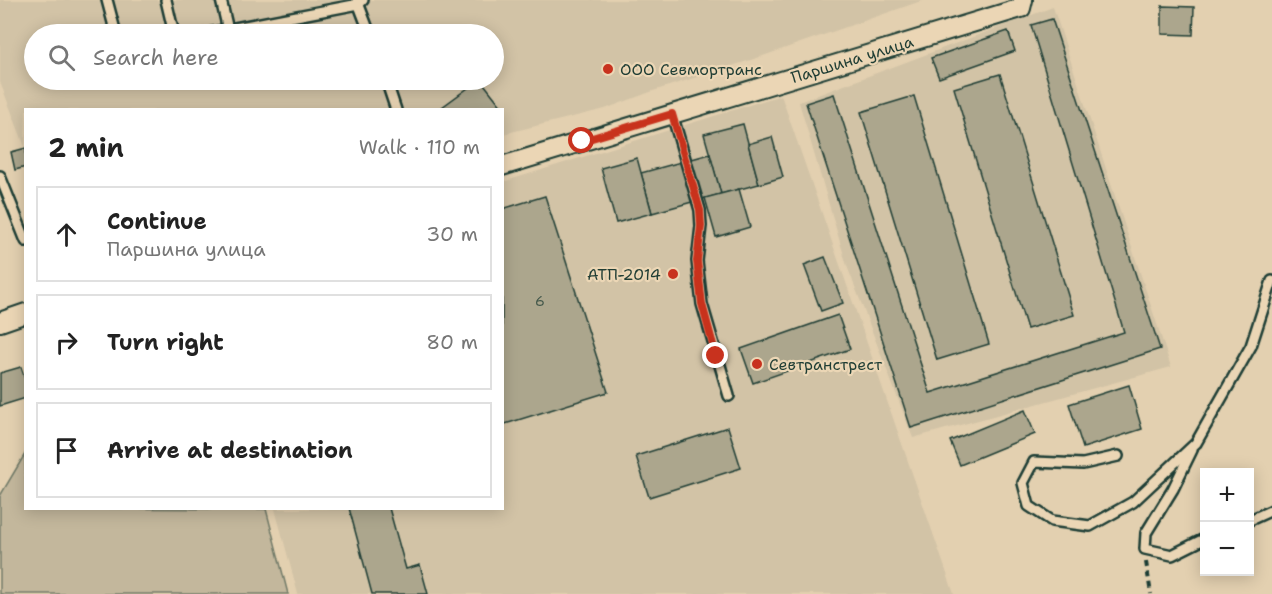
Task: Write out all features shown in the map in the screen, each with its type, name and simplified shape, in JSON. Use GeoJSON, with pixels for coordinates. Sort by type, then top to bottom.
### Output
{"type":"FeatureCollection","features":[{"type":"Feature","properties":{"kind":"street","name":"Паршина улица"},"geometry":{"type":"LineString","coordinates":[[504,165],[1021,8],[1023,0]]}},
{"type":"Feature","properties":{"kind":"street"},"geometry":{"type":"LineString","coordinates":[[0,322],[24,315]]}},
{"type":"Feature","properties":{"kind":"lane"},"geometry":{"type":"LineString","coordinates":[[107,0],[113,24]]}},
{"type":"Feature","properties":{"kind":"lane"},"geometry":{"type":"LineString","coordinates":[[166,0],[172,24]]}},
{"type":"Feature","properties":{"kind":"lane"},"geometry":{"type":"LineString","coordinates":[[221,0],[227,24]]}},
{"type":"Feature","properties":{"kind":"lane"},"geometry":{"type":"LineString","coordinates":[[255,24],[360,1],[367,24]]}},
{"type":"Feature","properties":{"kind":"lane"},"geometry":{"type":"LineString","coordinates":[[389,90],[395,108]]}},
{"type":"Feature","properties":{"kind":"lane"},"geometry":{"type":"LineString","coordinates":[[672,114],[700,210],[701,226],[697,261],[702,304],[729,396]]}},
{"type":"Feature","properties":{"kind":"lane"},"geometry":{"type":"LineString","coordinates":[[0,177],[24,236]]}},
{"type":"Feature","properties":{"kind":"lane"},"geometry":{"type":"LineString","coordinates":[[1200,541],[1172,555],[1145,549],[1146,533],[1173,489],[1196,442],[1251,346],[1272,281]]}},
{"type":"Feature","properties":{"kind":"lane"},"geometry":{"type":"LineString","coordinates":[[1118,456],[1083,464],[1034,462],[1023,483],[1029,506],[1052,521],[1090,526],[1133,502],[1196,442]]}},
{"type":"Feature","properties":{"kind":"lane"},"geometry":{"type":"LineString","coordinates":[[1254,518],[1272,510]]}},
{"type":"Feature","properties":{"kind":"path"},"geometry":{"type":"LineString","coordinates":[[1145,549],[1151,594]]}},
{"type":"Feature","properties":{"kind":"shaded area","name":"ООО Севмортранс"},"geometry":{"type":"Polygon","coordinates":[[[0,0],[924,0],[605,109],[504,134],[504,108],[24,108],[24,144],[0,82],[0,0]]]}},
{"type":"Feature","properties":{"kind":"shaded area"},"geometry":{"type":"Polygon","coordinates":[[[1053,7],[1171,367],[913,438],[847,266],[799,102],[1053,7]]]}},
{"type":"Feature","properties":{"kind":"shaded area","name":"АТП-2014"},"geometry":{"type":"Polygon","coordinates":[[[781,95],[954,594],[298,594],[275,510],[504,510],[504,182],[781,95]]]}},
{"type":"Feature","properties":{"kind":"shaded area"},"geometry":{"type":"Polygon","coordinates":[[[24,456],[24,510],[266,510],[288,594],[0,594],[0,496],[24,456]]]}},
{"type":"Feature","properties":{"kind":"building"},"geometry":{"type":"Polygon","coordinates":[[[1162,6],[1194,7],[1193,35],[1162,34],[1162,6]]]}},
{"type":"Feature","properties":{"kind":"building"},"geometry":{"type":"Polygon","coordinates":[[[1052,19],[1160,349],[911,428],[806,103],[834,94],[930,393],[1124,332],[1031,25],[1052,19]]]}},
{"type":"Feature","properties":{"kind":"building"},"geometry":{"type":"Polygon","coordinates":[[[1008,31],[1015,51],[939,78],[931,58],[1008,31]]]}},
{"type":"Feature","properties":{"kind":"building"},"geometry":{"type":"Polygon","coordinates":[[[1000,74],[1074,315],[1027,329],[954,88],[1000,74]]]}},
{"type":"Feature","properties":{"kind":"building"},"geometry":{"type":"Polygon","coordinates":[[[465,90],[489,90],[502,107],[501,108],[441,108],[465,90]]]}},
{"type":"Feature","properties":{"kind":"building"},"geometry":{"type":"Polygon","coordinates":[[[914,96],[989,344],[937,360],[861,112],[914,96]]]}},
{"type":"Feature","properties":{"kind":"building"},"geometry":{"type":"Polygon","coordinates":[[[743,124],[759,184],[721,194],[704,134],[743,124]]]}},
{"type":"Feature","properties":{"kind":"building"},"geometry":{"type":"Polygon","coordinates":[[[772,137],[783,177],[759,184],[748,144],[772,137]]]}},
{"type":"Feature","properties":{"kind":"building"},"geometry":{"type":"Polygon","coordinates":[[[24,149],[24,168],[15,170],[11,152],[24,149]]]}},
{"type":"Feature","properties":{"kind":"building"},"geometry":{"type":"Polygon","coordinates":[[[710,154],[721,194],[652,213],[641,173],[710,154]]]}},
{"type":"Feature","properties":{"kind":"building"},"geometry":{"type":"Polygon","coordinates":[[[637,158],[652,213],[616,223],[601,168],[637,158]]]}},
{"type":"Feature","properties":{"kind":"building"},"geometry":{"type":"Polygon","coordinates":[[[739,189],[750,227],[716,237],[705,198],[739,189]]]}},
{"type":"Feature","properties":{"kind":"building"},"geometry":{"type":"Polygon","coordinates":[[[545,196],[608,392],[504,424],[504,208],[545,196]]]}},
{"type":"Feature","properties":{"kind":"building"},"geometry":{"type":"Polygon","coordinates":[[[825,257],[843,303],[821,311],[804,265],[825,257]]]}},
{"type":"Feature","properties":{"kind":"building"},"geometry":{"type":"Polygon","coordinates":[[[838,315],[850,349],[753,383],[741,349],[838,315]]]}},
{"type":"Feature","properties":{"kind":"building"},"geometry":{"type":"Polygon","coordinates":[[[21,367],[24,376],[24,399],[0,406],[0,373],[21,367]]]}},
{"type":"Feature","properties":{"kind":"building"},"geometry":{"type":"Polygon","coordinates":[[[1129,385],[1142,429],[1083,448],[1069,404],[1129,385]]]}},
{"type":"Feature","properties":{"kind":"building"},"geometry":{"type":"Polygon","coordinates":[[[1025,410],[1035,434],[960,465],[950,441],[1025,410]]]}},
{"type":"Feature","properties":{"kind":"building"},"geometry":{"type":"Polygon","coordinates":[[[728,427],[741,468],[649,497],[636,456],[728,427]]]}},
{"type":"Feature","properties":{"kind":"building"},"geometry":{"type":"Polygon","coordinates":[[[350,510],[390,510],[406,569],[420,565],[428,594],[372,594],[350,510]]]}},
{"type":"Feature","properties":{"kind":"place","name":"ООО Севмортранс"},"geometry":{"type":"Point","coordinates":[608,69]}},
{"type":"Feature","properties":{"kind":"place","name":"АТП-2014"},"geometry":{"type":"Point","coordinates":[673,274]}},
{"type":"Feature","properties":{"kind":"place","name":"Севтранстрест"},"geometry":{"type":"Point","coordinates":[757,364]}},
{"type":"Feature","properties":{"kind":"route"},"geometry":{"type":"LineString","coordinates":[[582,141],[672,114],[700,210],[701,226],[697,261],[702,304],[716,356]]}}]}
